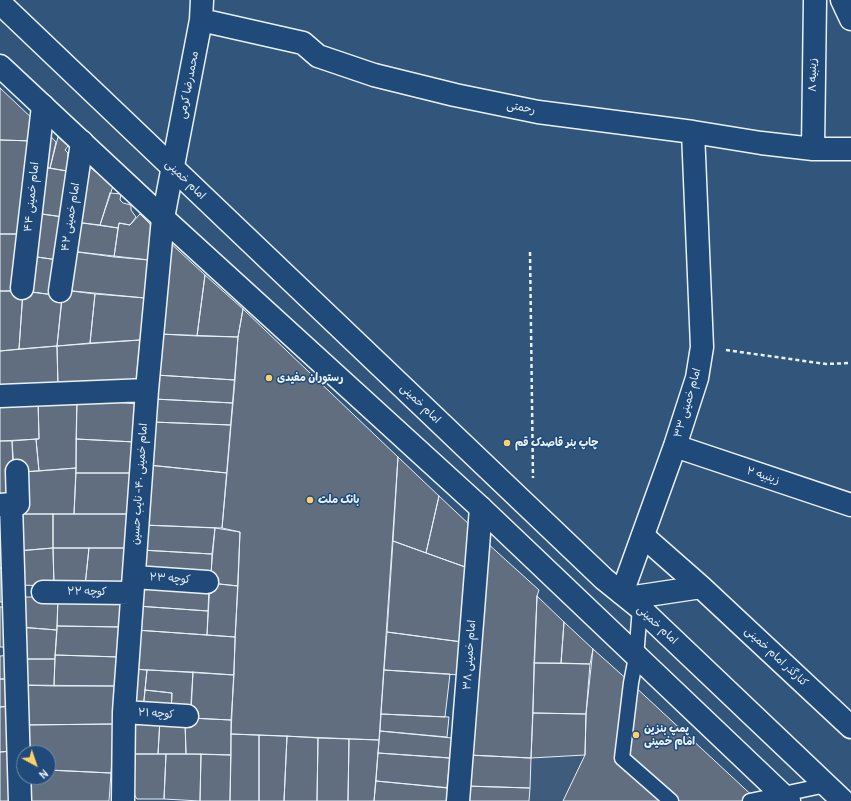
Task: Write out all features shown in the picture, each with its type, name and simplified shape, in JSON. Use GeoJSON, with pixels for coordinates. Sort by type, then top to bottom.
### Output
{"type":"FeatureCollection","features":[{"type":"Feature","properties":{"kind":"street","name":"زینبیه ۸"},"geometry":{"type":"LineString","coordinates":[[812,149],[813,6],[815,0]]}},
{"type":"Feature","properties":{"kind":"street"},"geometry":{"type":"LineString","coordinates":[[842,0],[851,19]]}},
{"type":"Feature","properties":{"kind":"street","name":"امام خمینی"},"geometry":{"type":"LineString","coordinates":[[0,2],[173,169],[604,579],[630,600],[843,801]]}},
{"type":"Feature","properties":{"kind":"street","name":"رحمتی"},"geometry":{"type":"LineString","coordinates":[[202,10],[302,43],[318,56],[374,75],[455,96],[538,112],[693,132],[761,143],[812,149],[851,148]]}},
{"type":"Feature","properties":{"kind":"street","name":"محمدرضا کرمی"},"geometry":{"type":"LineString","coordinates":[[173,169],[202,10]]}},
{"type":"Feature","properties":{"kind":"street"},"geometry":{"type":"LineString","coordinates":[[0,66],[163,218],[481,508],[785,797]]}},
{"type":"Feature","properties":{"kind":"street","name":"امام خمینی ۴۴"},"geometry":{"type":"LineString","coordinates":[[22,288],[43,106]]}},
{"type":"Feature","properties":{"kind":"street","name":"امام خمینی ۳۳"},"geometry":{"type":"LineString","coordinates":[[630,600],[643,536],[697,378],[702,347],[693,132]]}},
{"type":"Feature","properties":{"kind":"street","name":"امام خمینی ۴۲"},"geometry":{"type":"LineString","coordinates":[[60,291],[82,142]]}},
{"type":"Feature","properties":{"kind":"street","name":"امام خمینی ۴۰- نایب حسین"},"geometry":{"type":"LineString","coordinates":[[123,801],[124,712],[147,390],[163,218],[173,169]]}},
{"type":"Feature","properties":{"kind":"street"},"geometry":{"type":"LineString","coordinates":[[0,396],[147,390]]}},
{"type":"Feature","properties":{"kind":"street","name":"زینبیه ۲"},"geometry":{"type":"LineString","coordinates":[[675,446],[851,505]]}},
{"type":"Feature","properties":{"kind":"street"},"geometry":{"type":"LineString","coordinates":[[17,471],[18,504],[5,505],[7,650],[20,801]]}},
{"type":"Feature","properties":{"kind":"street","name":"امام خمینی ۳۸"},"geometry":{"type":"LineString","coordinates":[[458,801],[481,508]]}},
{"type":"Feature","properties":{"kind":"street","name":"کنارگذر امام خمینی"},"geometry":{"type":"LineString","coordinates":[[643,536],[701,587],[851,727]]}},
{"type":"Feature","properties":{"kind":"street","name":"کوچه ۲۳"},"geometry":{"type":"LineString","coordinates":[[133,585],[207,582]]}},
{"type":"Feature","properties":{"kind":"street","name":"کوچه ۲۲"},"geometry":{"type":"LineString","coordinates":[[42,592],[133,585]]}},
{"type":"Feature","properties":{"kind":"street"},"geometry":{"type":"LineString","coordinates":[[630,600],[701,587]]}},
{"type":"Feature","properties":{"kind":"street","name":"کوچه ۲۱"},"geometry":{"type":"LineString","coordinates":[[124,712],[188,716]]}},
{"type":"Feature","properties":{"kind":"lane"},"geometry":{"type":"LineString","coordinates":[[630,600],[636,657],[631,683],[622,758],[671,801]]}},
{"type":"Feature","properties":{"kind":"lane"},"geometry":{"type":"LineString","coordinates":[[750,801],[785,797],[826,785]]}},
{"type":"Feature","properties":{"kind":"path"},"geometry":{"type":"LineString","coordinates":[[530,252],[534,512]]}},
{"type":"Feature","properties":{"kind":"path"},"geometry":{"type":"LineString","coordinates":[[702,347],[826,364],[851,363]]}},
{"type":"Feature","properties":{"kind":"shaded area"},"geometry":{"type":"Polygon","coordinates":[[[585,755],[563,801],[529,801],[531,758],[585,755]]]}},
{"type":"Feature","properties":{"kind":"building"},"geometry":{"type":"Polygon","coordinates":[[[0,88],[36,122],[34,141],[0,140],[0,88]]]}},
{"type":"Feature","properties":{"kind":"building"},"geometry":{"type":"Polygon","coordinates":[[[45,130],[56,142],[50,168],[41,167],[45,130]]]}},
{"type":"Feature","properties":{"kind":"building"},"geometry":{"type":"Polygon","coordinates":[[[58,137],[68,146],[65,150],[68,153],[67,171],[50,168],[58,137]]]}},
{"type":"Feature","properties":{"kind":"building"},"geometry":{"type":"Polygon","coordinates":[[[0,140],[34,141],[24,234],[0,234],[0,140]]]}},
{"type":"Feature","properties":{"kind":"building"},"geometry":{"type":"Polygon","coordinates":[[[86,164],[113,186],[100,225],[75,222],[86,164]]]}},
{"type":"Feature","properties":{"kind":"building"},"geometry":{"type":"Polygon","coordinates":[[[41,167],[67,171],[63,217],[35,213],[41,167]]]}},
{"type":"Feature","properties":{"kind":"building"},"geometry":{"type":"Polygon","coordinates":[[[110,193],[121,194],[120,200],[123,203],[131,205],[131,210],[136,217],[130,225],[119,223],[118,228],[100,225],[110,193]]]}},
{"type":"Feature","properties":{"kind":"building"},"geometry":{"type":"Polygon","coordinates":[[[35,213],[63,217],[58,260],[30,256],[35,213]]]}},
{"type":"Feature","properties":{"kind":"building"},"geometry":{"type":"Polygon","coordinates":[[[140,214],[150,224],[152,231],[149,260],[114,257],[119,223],[130,225],[140,214]]]}},
{"type":"Feature","properties":{"kind":"building"},"geometry":{"type":"Polygon","coordinates":[[[75,222],[118,228],[114,257],[70,251],[75,222]]]}},
{"type":"Feature","properties":{"kind":"building"},"geometry":{"type":"Polygon","coordinates":[[[0,234],[24,234],[19,291],[0,291],[0,234]]]}},
{"type":"Feature","properties":{"kind":"building"},"geometry":{"type":"Polygon","coordinates":[[[167,240],[205,275],[197,336],[160,334],[167,240]]]}},
{"type":"Feature","properties":{"kind":"building"},"geometry":{"type":"Polygon","coordinates":[[[70,251],[149,260],[145,298],[63,290],[70,251]]]}},
{"type":"Feature","properties":{"kind":"building"},"geometry":{"type":"Polygon","coordinates":[[[30,256],[58,260],[54,295],[25,291],[30,256]]]}},
{"type":"Feature","properties":{"kind":"building"},"geometry":{"type":"Polygon","coordinates":[[[205,275],[243,309],[238,337],[197,336],[205,275]]]}},
{"type":"Feature","properties":{"kind":"building"},"geometry":{"type":"Polygon","coordinates":[[[63,290],[95,294],[90,343],[57,346],[63,290]]]}},
{"type":"Feature","properties":{"kind":"building"},"geometry":{"type":"Polygon","coordinates":[[[0,291],[23,291],[19,349],[0,351],[0,291]]]}},
{"type":"Feature","properties":{"kind":"building"},"geometry":{"type":"Polygon","coordinates":[[[23,291],[62,296],[57,346],[19,349],[23,291]]]}},
{"type":"Feature","properties":{"kind":"building"},"geometry":{"type":"Polygon","coordinates":[[[95,294],[145,298],[140,340],[90,343],[95,294]]]}},
{"type":"Feature","properties":{"kind":"building","name":"بانک ملت"},"geometry":{"type":"Polygon","coordinates":[[[243,309],[398,457],[379,740],[231,734],[240,532],[222,528],[238,337],[243,309]]]}},
{"type":"Feature","properties":{"kind":"building"},"geometry":{"type":"Polygon","coordinates":[[[160,334],[238,337],[235,380],[156,375],[160,334]]]}},
{"type":"Feature","properties":{"kind":"building"},"geometry":{"type":"Polygon","coordinates":[[[140,340],[136,382],[58,387],[57,346],[140,340]]]}},
{"type":"Feature","properties":{"kind":"building"},"geometry":{"type":"Polygon","coordinates":[[[57,346],[58,387],[0,391],[0,351],[57,346]]]}},
{"type":"Feature","properties":{"kind":"building"},"geometry":{"type":"Polygon","coordinates":[[[156,375],[235,380],[233,403],[154,399],[156,375]]]}},
{"type":"Feature","properties":{"kind":"building"},"geometry":{"type":"Polygon","coordinates":[[[38,399],[77,399],[76,468],[39,471],[36,439],[39,439],[38,399]]]}},
{"type":"Feature","properties":{"kind":"building"},"geometry":{"type":"Polygon","coordinates":[[[38,399],[39,439],[0,441],[0,400],[38,399]]]}},
{"type":"Feature","properties":{"kind":"building"},"geometry":{"type":"Polygon","coordinates":[[[77,399],[138,404],[135,442],[76,439],[77,399]]]}},
{"type":"Feature","properties":{"kind":"building"},"geometry":{"type":"Polygon","coordinates":[[[154,399],[233,403],[231,425],[152,422],[154,399]]]}},
{"type":"Feature","properties":{"kind":"building"},"geometry":{"type":"Polygon","coordinates":[[[152,422],[231,425],[227,473],[148,465],[152,422]]]}},
{"type":"Feature","properties":{"kind":"building"},"geometry":{"type":"Polygon","coordinates":[[[36,439],[39,471],[22,472],[14,469],[12,441],[36,439]]]}},
{"type":"Feature","properties":{"kind":"building"},"geometry":{"type":"Polygon","coordinates":[[[76,439],[135,442],[133,473],[76,473],[76,439]]]}},
{"type":"Feature","properties":{"kind":"building"},"geometry":{"type":"Polygon","coordinates":[[[0,441],[12,441],[14,500],[0,501],[0,441]]]}},
{"type":"Feature","properties":{"kind":"building"},"geometry":{"type":"Polygon","coordinates":[[[398,457],[439,496],[426,553],[393,541],[398,457]]]}},
{"type":"Feature","properties":{"kind":"building"},"geometry":{"type":"Polygon","coordinates":[[[148,465],[227,473],[222,528],[143,525],[148,465]]]}},
{"type":"Feature","properties":{"kind":"building"},"geometry":{"type":"Polygon","coordinates":[[[76,468],[74,514],[15,514],[22,472],[76,468]]]}},
{"type":"Feature","properties":{"kind":"building"},"geometry":{"type":"Polygon","coordinates":[[[76,473],[133,473],[130,514],[74,514],[76,473]]]}},
{"type":"Feature","properties":{"kind":"building"},"geometry":{"type":"Polygon","coordinates":[[[439,496],[472,527],[468,568],[426,553],[439,496]]]}},
{"type":"Feature","properties":{"kind":"building"},"geometry":{"type":"Polygon","coordinates":[[[15,514],[53,514],[53,548],[17,551],[15,514]]]}},
{"type":"Feature","properties":{"kind":"building"},"geometry":{"type":"Polygon","coordinates":[[[53,514],[130,514],[128,548],[53,548],[53,514]]]}},
{"type":"Feature","properties":{"kind":"building"},"geometry":{"type":"Polygon","coordinates":[[[143,525],[215,528],[212,554],[141,550],[143,525]]]}},
{"type":"Feature","properties":{"kind":"building"},"geometry":{"type":"Polygon","coordinates":[[[215,528],[240,532],[238,586],[210,583],[215,528]]]}},
{"type":"Feature","properties":{"kind":"building"},"geometry":{"type":"Polygon","coordinates":[[[6,538],[7,567],[0,568],[0,539],[6,538]]]}},
{"type":"Feature","properties":{"kind":"building"},"geometry":{"type":"Polygon","coordinates":[[[393,541],[468,568],[462,642],[387,632],[393,541]]]}},
{"type":"Feature","properties":{"kind":"building"},"geometry":{"type":"Polygon","coordinates":[[[486,542],[539,590],[537,596],[531,758],[468,755],[486,542]]]}},
{"type":"Feature","properties":{"kind":"building"},"geometry":{"type":"Polygon","coordinates":[[[53,548],[54,586],[18,585],[17,551],[53,548]]]}},
{"type":"Feature","properties":{"kind":"building"},"geometry":{"type":"Polygon","coordinates":[[[53,548],[89,548],[85,586],[54,586],[53,548]]]}},
{"type":"Feature","properties":{"kind":"building"},"geometry":{"type":"Polygon","coordinates":[[[89,548],[128,548],[125,587],[85,586],[89,548]]]}},
{"type":"Feature","properties":{"kind":"building"},"geometry":{"type":"Polygon","coordinates":[[[141,550],[212,554],[211,579],[139,574],[141,550]]]}},
{"type":"Feature","properties":{"kind":"building"},"geometry":{"type":"Polygon","coordinates":[[[7,567],[8,602],[0,602],[0,568],[7,567]]]}},
{"type":"Feature","properties":{"kind":"building"},"geometry":{"type":"Polygon","coordinates":[[[139,581],[209,586],[208,611],[137,606],[139,581]]]}},
{"type":"Feature","properties":{"kind":"building"},"geometry":{"type":"Polygon","coordinates":[[[210,583],[238,586],[235,637],[207,635],[210,583]]]}},
{"type":"Feature","properties":{"kind":"building"},"geometry":{"type":"Polygon","coordinates":[[[537,596],[564,622],[561,663],[534,663],[537,596]]]}},
{"type":"Feature","properties":{"kind":"building"},"geometry":{"type":"Polygon","coordinates":[[[18,597],[58,597],[57,630],[19,627],[18,597]]]}},
{"type":"Feature","properties":{"kind":"building"},"geometry":{"type":"Polygon","coordinates":[[[58,597],[125,598],[123,627],[57,626],[58,597]]]}},
{"type":"Feature","properties":{"kind":"building"},"geometry":{"type":"Polygon","coordinates":[[[137,606],[208,611],[207,635],[136,630],[137,606]]]}},
{"type":"Feature","properties":{"kind":"building"},"geometry":{"type":"Polygon","coordinates":[[[0,607],[8,607],[10,647],[0,647],[0,607]]]}},
{"type":"Feature","properties":{"kind":"building"},"geometry":{"type":"Polygon","coordinates":[[[564,622],[593,649],[590,664],[561,663],[564,622]]]}},
{"type":"Feature","properties":{"kind":"building"},"geometry":{"type":"Polygon","coordinates":[[[57,626],[123,627],[120,657],[55,655],[57,626]]]}},
{"type":"Feature","properties":{"kind":"building"},"geometry":{"type":"Polygon","coordinates":[[[19,627],[57,630],[55,659],[20,659],[19,627]]]}},
{"type":"Feature","properties":{"kind":"building"},"geometry":{"type":"Polygon","coordinates":[[[136,630],[235,637],[234,675],[133,669],[136,630]]]}},
{"type":"Feature","properties":{"kind":"building"},"geometry":{"type":"Polygon","coordinates":[[[387,632],[462,642],[459,675],[384,670],[387,632]]]}},
{"type":"Feature","properties":{"kind":"building","name":"پمپ بنزین امام خمینی"},"geometry":{"type":"Polygon","coordinates":[[[593,649],[758,801],[563,801],[585,755],[586,714],[593,649]]]}},
{"type":"Feature","properties":{"kind":"building"},"geometry":{"type":"Polygon","coordinates":[[[10,655],[11,679],[0,679],[0,656],[10,655]]]}},
{"type":"Feature","properties":{"kind":"building"},"geometry":{"type":"Polygon","coordinates":[[[55,655],[120,657],[118,686],[54,686],[55,655]]]}},
{"type":"Feature","properties":{"kind":"building"},"geometry":{"type":"Polygon","coordinates":[[[20,659],[55,659],[54,686],[20,685],[20,659]]]}},
{"type":"Feature","properties":{"kind":"building"},"geometry":{"type":"Polygon","coordinates":[[[534,663],[590,664],[586,714],[533,713],[534,663]]]}},
{"type":"Feature","properties":{"kind":"building"},"geometry":{"type":"Polygon","coordinates":[[[133,669],[147,670],[143,710],[131,709],[133,669]]]}},
{"type":"Feature","properties":{"kind":"building"},"geometry":{"type":"Polygon","coordinates":[[[147,670],[193,672],[191,713],[171,712],[172,693],[145,690],[147,670]]]}},
{"type":"Feature","properties":{"kind":"building"},"geometry":{"type":"Polygon","coordinates":[[[384,670],[450,674],[445,717],[381,714],[384,670]]]}},
{"type":"Feature","properties":{"kind":"building"},"geometry":{"type":"Polygon","coordinates":[[[193,672],[234,675],[231,720],[190,718],[193,672]]]}},
{"type":"Feature","properties":{"kind":"building"},"geometry":{"type":"Polygon","coordinates":[[[0,679],[11,679],[11,706],[0,707],[0,679]]]}},
{"type":"Feature","properties":{"kind":"building"},"geometry":{"type":"Polygon","coordinates":[[[20,685],[118,686],[115,724],[22,725],[20,685]]]}},
{"type":"Feature","properties":{"kind":"building"},"geometry":{"type":"Polygon","coordinates":[[[145,690],[172,693],[171,712],[143,710],[145,690]]]}},
{"type":"Feature","properties":{"kind":"building"},"geometry":{"type":"Polygon","coordinates":[[[11,706],[13,751],[0,752],[0,707],[11,706]]]}},
{"type":"Feature","properties":{"kind":"building"},"geometry":{"type":"Polygon","coordinates":[[[533,713],[586,714],[585,755],[531,758],[533,713]]]}},
{"type":"Feature","properties":{"kind":"building"},"geometry":{"type":"Polygon","coordinates":[[[381,714],[449,717],[447,737],[380,731],[381,714]]]}},
{"type":"Feature","properties":{"kind":"building"},"geometry":{"type":"Polygon","coordinates":[[[130,717],[160,719],[158,754],[131,754],[130,717]]]}},
{"type":"Feature","properties":{"kind":"building"},"geometry":{"type":"Polygon","coordinates":[[[190,718],[231,720],[231,755],[186,754],[185,721],[190,718]]]}},
{"type":"Feature","properties":{"kind":"building"},"geometry":{"type":"Polygon","coordinates":[[[160,719],[185,721],[186,754],[158,754],[160,719]]]}},
{"type":"Feature","properties":{"kind":"building"},"geometry":{"type":"Polygon","coordinates":[[[115,724],[111,773],[56,770],[56,745],[23,745],[22,725],[115,724]]]}},
{"type":"Feature","properties":{"kind":"building"},"geometry":{"type":"Polygon","coordinates":[[[380,731],[452,738],[450,758],[378,753],[380,731]]]}},
{"type":"Feature","properties":{"kind":"building"},"geometry":{"type":"Polygon","coordinates":[[[231,734],[259,735],[259,801],[230,801],[231,734]]]}},
{"type":"Feature","properties":{"kind":"building"},"geometry":{"type":"Polygon","coordinates":[[[259,735],[287,736],[284,801],[259,801],[259,735]]]}},
{"type":"Feature","properties":{"kind":"building"},"geometry":{"type":"Polygon","coordinates":[[[287,736],[318,738],[317,801],[284,801],[287,736]]]}},
{"type":"Feature","properties":{"kind":"building"},"geometry":{"type":"Polygon","coordinates":[[[318,738],[349,739],[348,801],[317,801],[318,738]]]}},
{"type":"Feature","properties":{"kind":"building"},"geometry":{"type":"Polygon","coordinates":[[[349,739],[379,740],[374,801],[348,801],[349,739]]]}},
{"type":"Feature","properties":{"kind":"building"},"geometry":{"type":"Polygon","coordinates":[[[13,751],[13,801],[0,801],[0,752],[13,751]]]}},
{"type":"Feature","properties":{"kind":"building"},"geometry":{"type":"Polygon","coordinates":[[[378,753],[450,758],[447,788],[376,781],[378,753]]]}},
{"type":"Feature","properties":{"kind":"building"},"geometry":{"type":"Polygon","coordinates":[[[131,754],[166,754],[164,799],[137,799],[132,791],[131,754]]]}},
{"type":"Feature","properties":{"kind":"building"},"geometry":{"type":"Polygon","coordinates":[[[166,754],[201,754],[200,801],[164,799],[166,754]]]}},
{"type":"Feature","properties":{"kind":"building"},"geometry":{"type":"Polygon","coordinates":[[[201,754],[231,755],[230,801],[200,801],[201,754]]]}},
{"type":"Feature","properties":{"kind":"building"},"geometry":{"type":"Polygon","coordinates":[[[468,755],[531,758],[530,788],[465,786],[468,755]]]}},
{"type":"Feature","properties":{"kind":"building"},"geometry":{"type":"Polygon","coordinates":[[[56,770],[111,773],[109,801],[24,801],[24,785],[56,785],[56,770]]]}},
{"type":"Feature","properties":{"kind":"building"},"geometry":{"type":"Polygon","coordinates":[[[376,781],[451,788],[451,801],[374,801],[376,781]]]}},
{"type":"Feature","properties":{"kind":"building"},"geometry":{"type":"Polygon","coordinates":[[[465,786],[530,788],[529,801],[464,801],[465,786]]]}},
{"type":"Feature","properties":{"kind":"place","name":"رستوران مفیدی"},"geometry":{"type":"Point","coordinates":[269,378]}},
{"type":"Feature","properties":{"kind":"place","name":"چاپ بنر قاصدک قم"},"geometry":{"type":"Point","coordinates":[507,443]}},
{"type":"Feature","properties":{"kind":"place","name":"بانک ملت"},"geometry":{"type":"Point","coordinates":[310,500]}},
{"type":"Feature","properties":{"kind":"place","name":"پمپ بنزین امام خمینی"},"geometry":{"type":"Point","coordinates":[636,735]}}]}
